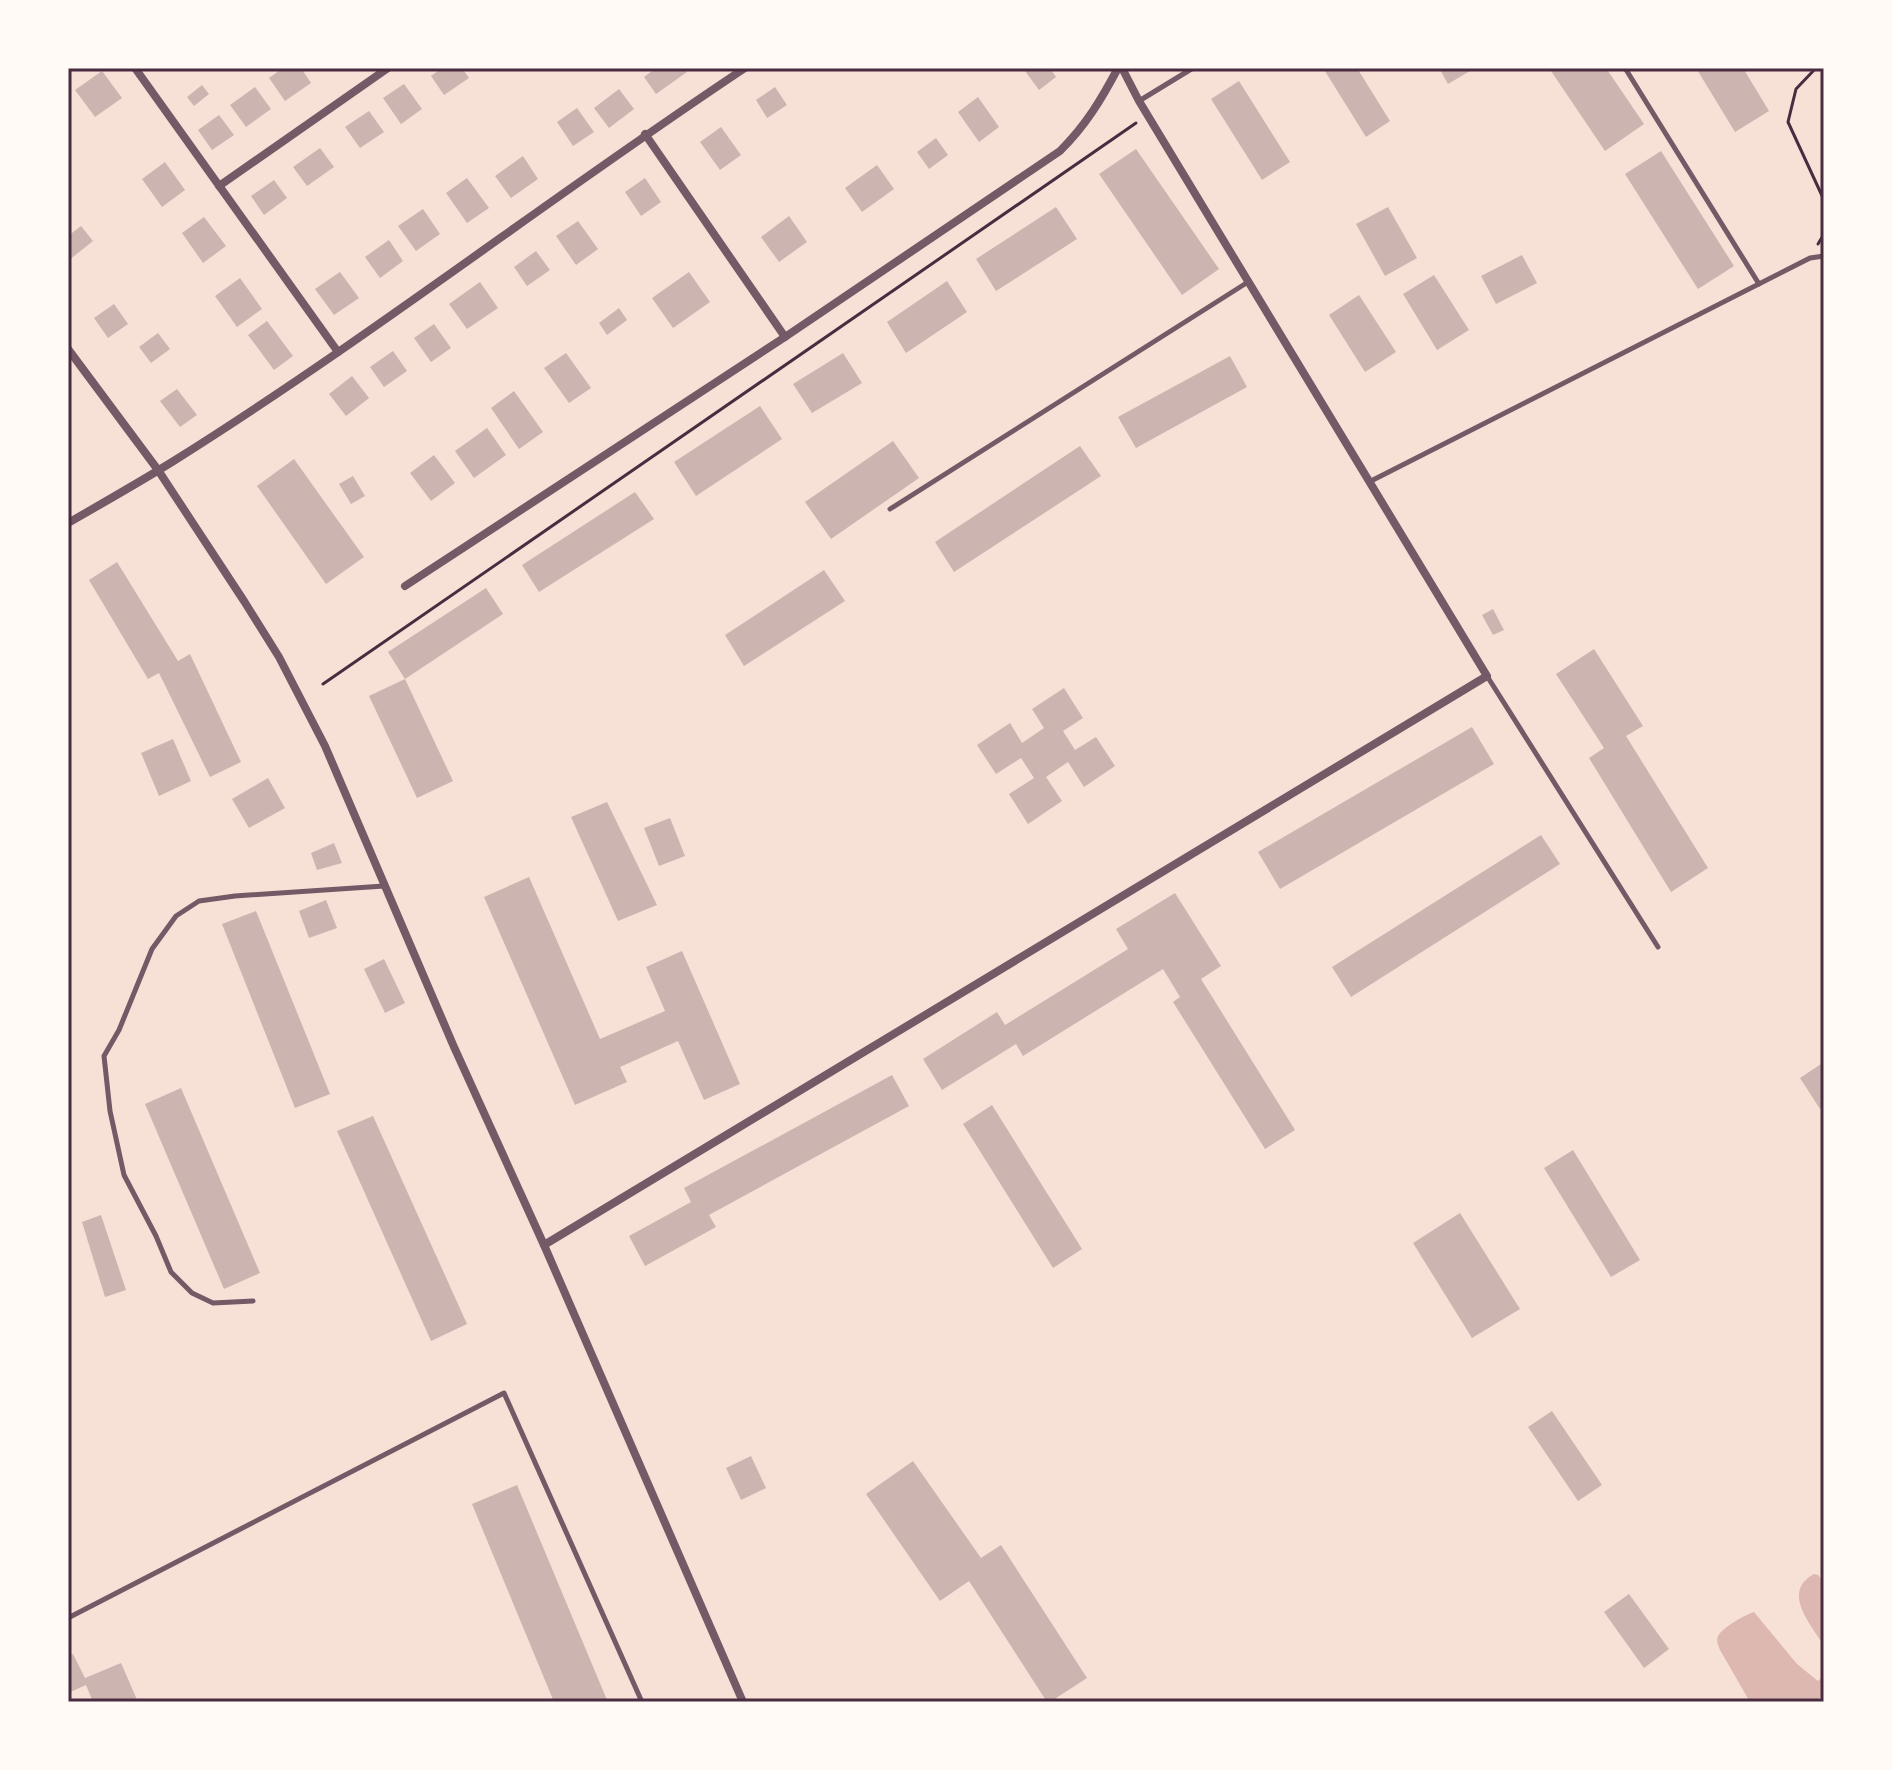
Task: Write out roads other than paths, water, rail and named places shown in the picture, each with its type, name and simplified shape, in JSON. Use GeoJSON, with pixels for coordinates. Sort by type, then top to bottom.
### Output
{"type":"FeatureCollection","features":[{"type":"Feature","properties":{"kind":"street"},"geometry":{"type":"LineString","coordinates":[[135,68],[338,352]]}},
{"type":"Feature","properties":{"kind":"street"},"geometry":{"type":"LineString","coordinates":[[219,186],[388,68]]}},
{"type":"Feature","properties":{"kind":"street"},"geometry":{"type":"LineString","coordinates":[[68,523],[158,470],[338,352],[645,134],[745,68]]}},
{"type":"Feature","properties":{"kind":"street"},"geometry":{"type":"LineString","coordinates":[[405,586],[785,337],[1060,151],[1080,131],[1120,68],[1487,676],[544,1245]]}},
{"type":"Feature","properties":{"kind":"street"},"geometry":{"type":"LineString","coordinates":[[645,134],[785,337]]}},
{"type":"Feature","properties":{"kind":"street"},"geometry":{"type":"LineString","coordinates":[[68,349],[158,470],[279,657],[325,746],[743,1702]]}},
{"type":"Feature","properties":{"kind":"lane"},"geometry":{"type":"LineString","coordinates":[[1139,101],[1193,68]]}},
{"type":"Feature","properties":{"kind":"lane"},"geometry":{"type":"LineString","coordinates":[[1625,68],[1759,284]]}},
{"type":"Feature","properties":{"kind":"lane"},"geometry":{"type":"LineString","coordinates":[[1368,482],[1810,258],[1824,256]]}},
{"type":"Feature","properties":{"kind":"lane"},"geometry":{"type":"LineString","coordinates":[[890,509],[1248,282]]}},
{"type":"Feature","properties":{"kind":"lane"},"geometry":{"type":"LineString","coordinates":[[1487,676],[1658,947]]}},
{"type":"Feature","properties":{"kind":"lane"},"geometry":{"type":"LineString","coordinates":[[253,1301],[213,1303],[192,1293],[171,1272],[124,1175],[110,1111],[104,1056],[119,1030],[152,949],[176,916],[199,901],[385,886]]}},
{"type":"Feature","properties":{"kind":"lane"},"geometry":{"type":"LineString","coordinates":[[68,1618],[504,1393],[642,1702]]}}]}
